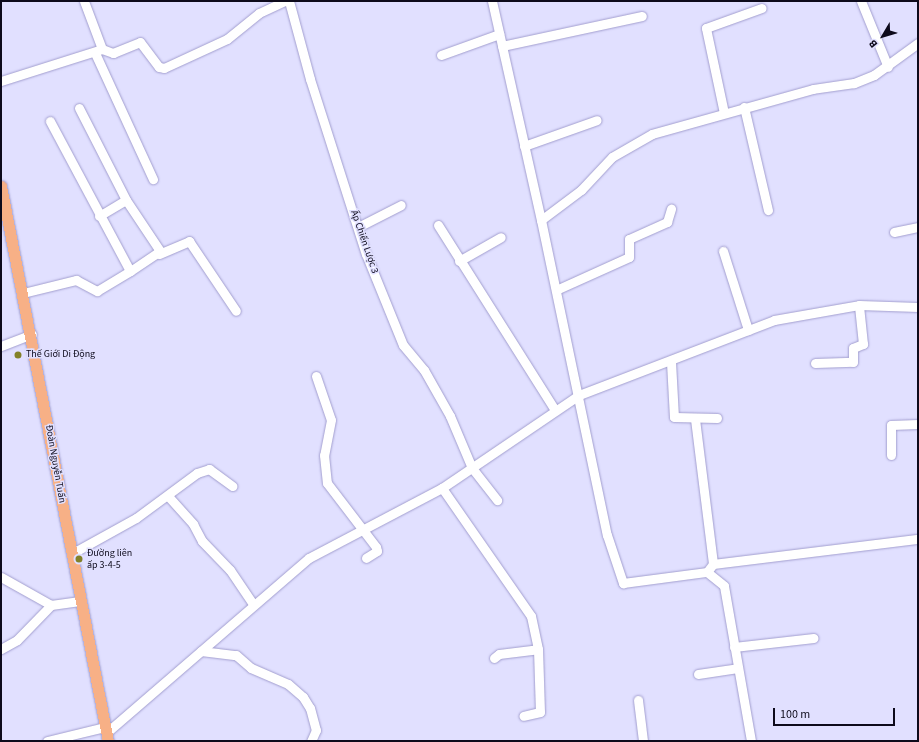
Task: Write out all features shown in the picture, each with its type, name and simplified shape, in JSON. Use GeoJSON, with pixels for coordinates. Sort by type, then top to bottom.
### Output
{"type":"FeatureCollection","features":[{"type":"Feature","properties":{"kind":"main road","name":"Đoàn Nguyễn Tuấn"},"geometry":{"type":"LineString","coordinates":[[1,186],[32,334],[71,554],[106,734]]}},
{"type":"Feature","properties":{"kind":"street"},"geometry":{"type":"LineString","coordinates":[[84,1],[98,51],[153,179]]}},
{"type":"Feature","properties":{"kind":"street"},"geometry":{"type":"LineString","coordinates":[[1,81],[98,51],[113,53],[140,42],[159,67],[171,66],[228,39],[260,13],[285,1]]}},
{"type":"Feature","properties":{"kind":"street","name":"Ấp Chiến Lược 3"},"geometry":{"type":"LineString","coordinates":[[289,1],[310,79],[403,345],[424,370],[442,400],[472,468],[497,500]]}},
{"type":"Feature","properties":{"kind":"street"},"geometry":{"type":"LineString","coordinates":[[492,1],[541,220],[608,535],[621,581],[626,585],[707,572],[713,564],[695,418]]}},
{"type":"Feature","properties":{"kind":"street"},"geometry":{"type":"LineString","coordinates":[[860,1],[888,67]]}},
{"type":"Feature","properties":{"kind":"street"},"geometry":{"type":"LineString","coordinates":[[724,113],[706,28],[762,8]]}},
{"type":"Feature","properties":{"kind":"street"},"geometry":{"type":"LineString","coordinates":[[502,46],[642,16]]}},
{"type":"Feature","properties":{"kind":"street"},"geometry":{"type":"LineString","coordinates":[[441,55],[499,34]]}},
{"type":"Feature","properties":{"kind":"street"},"geometry":{"type":"LineString","coordinates":[[541,220],[622,151],[652,134],[744,107],[813,89],[854,83],[888,67],[918,43]]}},
{"type":"Feature","properties":{"kind":"street"},"geometry":{"type":"LineString","coordinates":[[744,107],[768,210]]}},
{"type":"Feature","properties":{"kind":"street"},"geometry":{"type":"LineString","coordinates":[[79,108],[126,200],[159,254]]}},
{"type":"Feature","properties":{"kind":"street"},"geometry":{"type":"LineString","coordinates":[[524,146],[597,120]]}},
{"type":"Feature","properties":{"kind":"street"},"geometry":{"type":"LineString","coordinates":[[50,121],[99,216],[130,271]]}},
{"type":"Feature","properties":{"kind":"street"},"geometry":{"type":"LineString","coordinates":[[99,216],[126,200]]}},
{"type":"Feature","properties":{"kind":"street"},"geometry":{"type":"LineString","coordinates":[[362,225],[401,205]]}},
{"type":"Feature","properties":{"kind":"street"},"geometry":{"type":"LineString","coordinates":[[556,290],[629,257],[629,239],[667,222],[671,209]]}},
{"type":"Feature","properties":{"kind":"street"},"geometry":{"type":"LineString","coordinates":[[438,225],[459,261],[539,379],[555,410]]}},
{"type":"Feature","properties":{"kind":"street"},"geometry":{"type":"LineString","coordinates":[[894,232],[918,227]]}},
{"type":"Feature","properties":{"kind":"street"},"geometry":{"type":"LineString","coordinates":[[459,261],[502,237]]}},
{"type":"Feature","properties":{"kind":"street"},"geometry":{"type":"LineString","coordinates":[[23,293],[76,280],[97,291],[159,254],[189,241],[236,311]]}},
{"type":"Feature","properties":{"kind":"street"},"geometry":{"type":"LineString","coordinates":[[723,251],[748,330]]}},
{"type":"Feature","properties":{"kind":"street"},"geometry":{"type":"LineString","coordinates":[[816,363],[853,362],[853,348],[863,344],[859,305]]}},
{"type":"Feature","properties":{"kind":"street"},"geometry":{"type":"LineString","coordinates":[[47,741],[106,734],[253,604],[309,558],[362,528],[442,488],[579,395],[671,362],[748,330],[801,313],[859,305],[918,308]]}},
{"type":"Feature","properties":{"kind":"street"},"geometry":{"type":"LineString","coordinates":[[1,346],[32,334]]}},
{"type":"Feature","properties":{"kind":"street"},"geometry":{"type":"LineString","coordinates":[[671,362],[673,414],[695,418],[717,418]]}},
{"type":"Feature","properties":{"kind":"street"},"geometry":{"type":"LineString","coordinates":[[316,376],[331,420],[324,455],[327,483],[362,528],[377,551],[366,558]]}},
{"type":"Feature","properties":{"kind":"street"},"geometry":{"type":"LineString","coordinates":[[891,455],[891,425],[918,424]]}},
{"type":"Feature","properties":{"kind":"street"},"geometry":{"type":"LineString","coordinates":[[71,554],[136,518],[209,469],[232,486]]}},
{"type":"Feature","properties":{"kind":"street"},"geometry":{"type":"LineString","coordinates":[[442,488],[528,611],[538,649],[540,712],[523,716]]}},
{"type":"Feature","properties":{"kind":"street"},"geometry":{"type":"LineString","coordinates":[[168,496],[230,570],[253,604]]}},
{"type":"Feature","properties":{"kind":"street"},"geometry":{"type":"LineString","coordinates":[[713,564],[918,539]]}},
{"type":"Feature","properties":{"kind":"street"},"geometry":{"type":"LineString","coordinates":[[707,572],[724,586],[751,741]]}},
{"type":"Feature","properties":{"kind":"street"},"geometry":{"type":"LineString","coordinates":[[1,577],[51,605]]}},
{"type":"Feature","properties":{"kind":"street"},"geometry":{"type":"LineString","coordinates":[[1,649],[17,640],[51,605],[80,600]]}},
{"type":"Feature","properties":{"kind":"street"},"geometry":{"type":"LineString","coordinates":[[734,647],[813,638]]}},
{"type":"Feature","properties":{"kind":"street"},"geometry":{"type":"LineString","coordinates":[[494,658],[499,654],[538,649]]}},
{"type":"Feature","properties":{"kind":"street"},"geometry":{"type":"LineString","coordinates":[[201,651],[236,655],[251,668],[288,684],[303,697],[312,714],[316,730],[311,741]]}},
{"type":"Feature","properties":{"kind":"street"},"geometry":{"type":"LineString","coordinates":[[698,674],[738,668]]}},
{"type":"Feature","properties":{"kind":"street"},"geometry":{"type":"LineString","coordinates":[[638,700],[643,741]]}},
{"type":"Feature","properties":{"kind":"place","name":"Thế Giới Di Động"},"geometry":{"type":"Point","coordinates":[18,355]}},
{"type":"Feature","properties":{"kind":"place","name":"Đường liên ấp 3-4-5"},"geometry":{"type":"Point","coordinates":[79,559]}}]}
